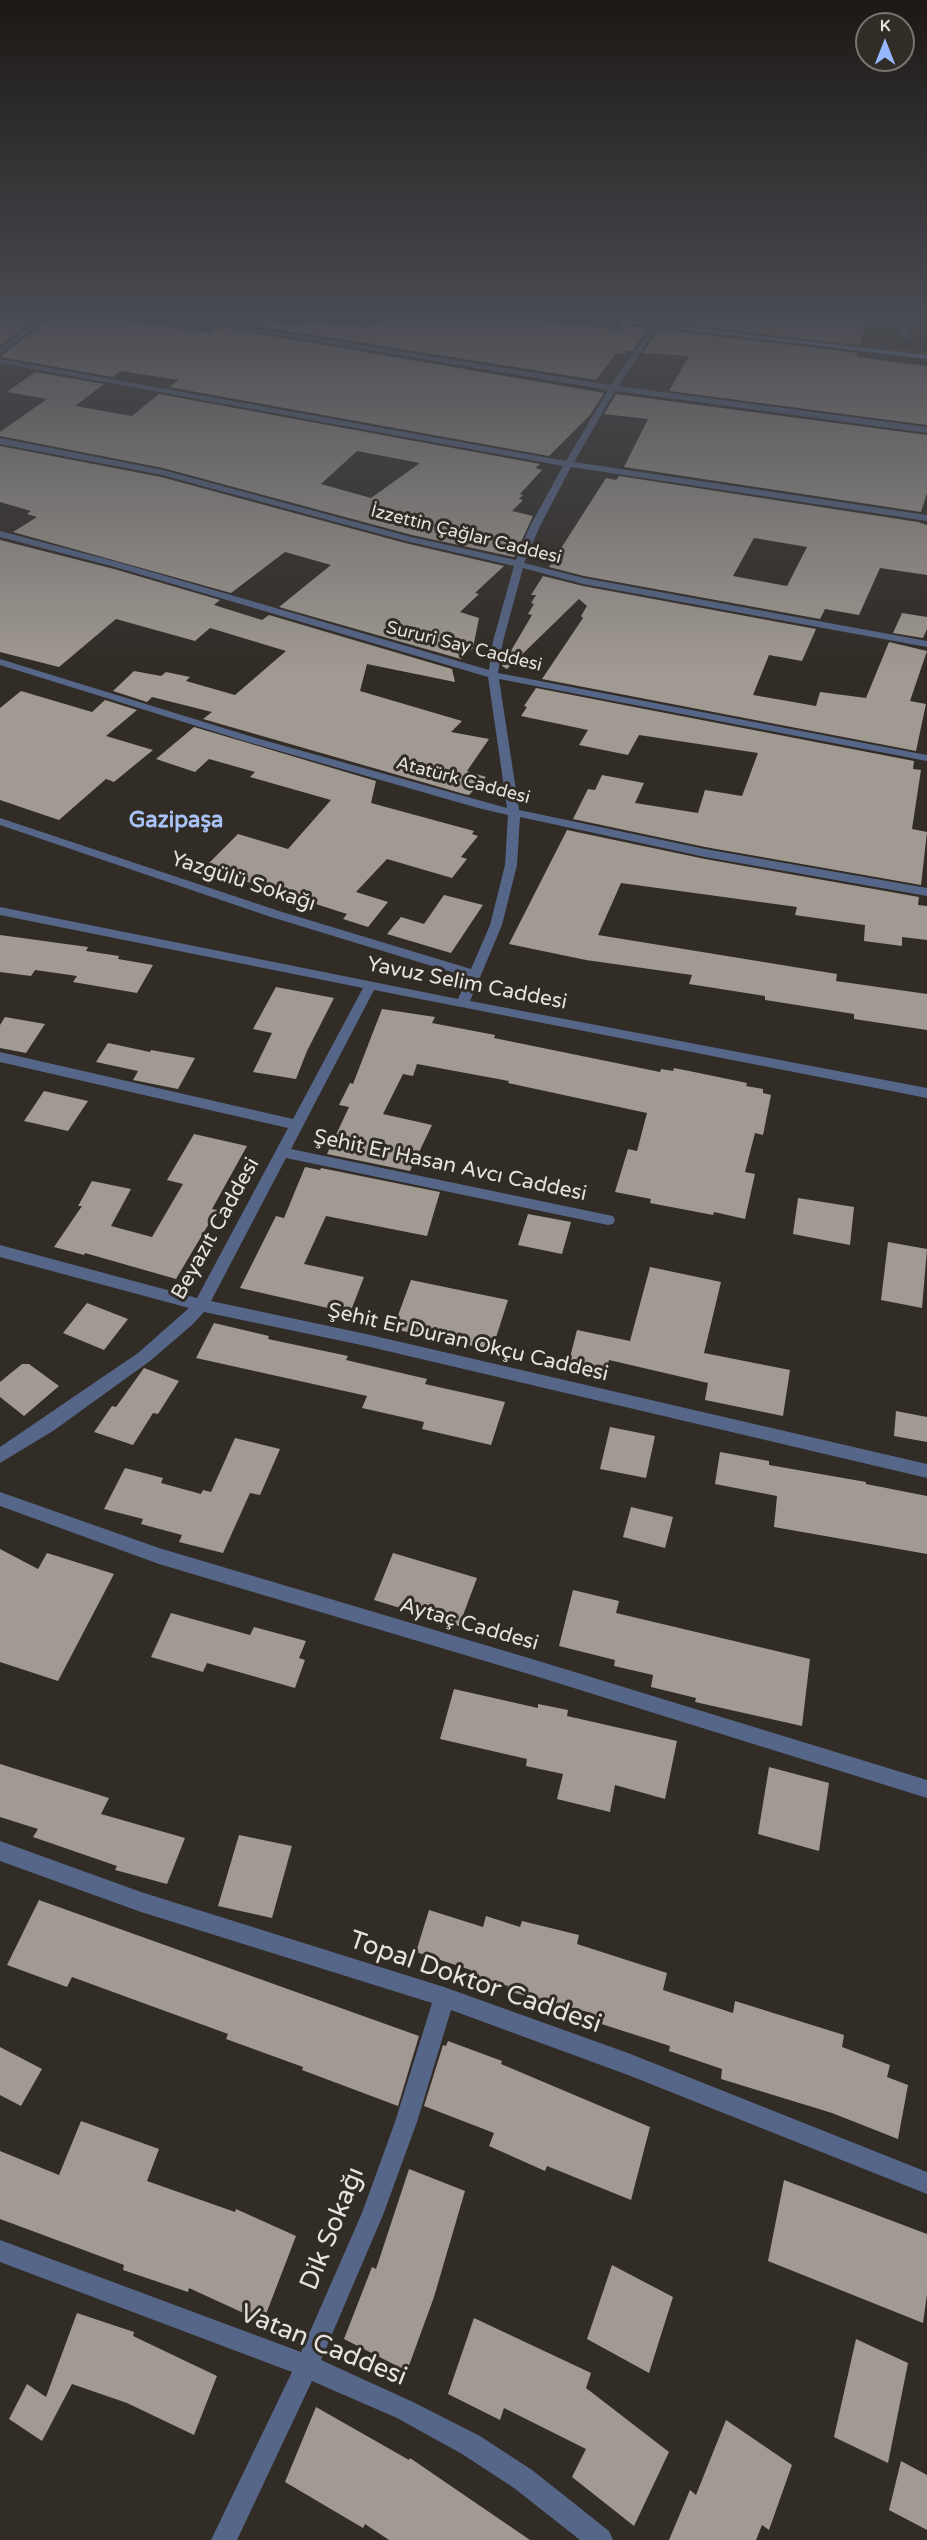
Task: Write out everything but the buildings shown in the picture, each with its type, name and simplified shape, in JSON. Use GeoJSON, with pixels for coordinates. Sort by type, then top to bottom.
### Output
{"type":"FeatureCollection","features":[{"type":"Feature","properties":{"kind":"street"},"geometry":{"type":"LineString","coordinates":[[417,437],[569,464],[927,518]]}},
{"type":"Feature","properties":{"kind":"street"},"geometry":{"type":"LineString","coordinates":[[463,1004],[496,925],[511,865],[514,814],[493,675],[498,641],[519,564],[535,526],[585,437]]}},
{"type":"Feature","properties":{"kind":"street","name":"İzzettin Çağlar Caddesi"},"geometry":{"type":"LineString","coordinates":[[0,441],[164,473],[409,539],[604,585],[927,644]]}},
{"type":"Feature","properties":{"kind":"street","name":"Sururi Say Caddesi"},"geometry":{"type":"LineString","coordinates":[[0,534],[118,565],[493,675],[927,758]]}},
{"type":"Feature","properties":{"kind":"street","name":"Atatürk Caddesi"},"geometry":{"type":"LineString","coordinates":[[0,662],[367,774],[514,814],[705,853],[927,892]]}},
{"type":"Feature","properties":{"kind":"street","name":"Yazgülü Sokağı"},"geometry":{"type":"LineString","coordinates":[[0,821],[275,914],[476,975]]}},
{"type":"Feature","properties":{"kind":"street","name":"Yavuz Selim Caddesi"},"geometry":{"type":"LineString","coordinates":[[0,910],[463,1004],[927,1093]]}},
{"type":"Feature","properties":{"kind":"street","name":"Beyazıt Caddesi"},"geometry":{"type":"LineString","coordinates":[[0,1456],[47,1426],[144,1357],[187,1321],[201,1305],[371,985]]}},
{"type":"Feature","properties":{"kind":"street","name":"Şehit Er Hasan Avcı Caddesi"},"geometry":{"type":"LineString","coordinates":[[0,1057],[297,1125]]}},
{"type":"Feature","properties":{"kind":"street","name":"Şehit Er Hasan Avcı Caddesi"},"geometry":{"type":"LineString","coordinates":[[283,1152],[608,1220]]}},
{"type":"Feature","properties":{"kind":"street","name":"Şehit Er Duran Okçu Caddesi"},"geometry":{"type":"LineString","coordinates":[[0,1251],[201,1305],[366,1340],[927,1471]]}},
{"type":"Feature","properties":{"kind":"street","name":"Aytaç Caddesi"},"geometry":{"type":"LineString","coordinates":[[0,1499],[170,1559],[532,1667],[927,1789]]}},
{"type":"Feature","properties":{"kind":"street","name":"Topal Doktor Caddesi"},"geometry":{"type":"LineString","coordinates":[[0,1851],[141,1902],[444,1997],[628,2064],[927,2183]]}},
{"type":"Feature","properties":{"kind":"street","name":"Dik Sokağı"},"geometry":{"type":"LineString","coordinates":[[224,2540],[307,2366],[372,2215],[406,2122],[444,1997]]}},
{"type":"Feature","properties":{"kind":"street","name":"Vatan Caddesi"},"geometry":{"type":"LineString","coordinates":[[0,2251],[307,2366],[405,2410],[471,2445],[523,2479],[600,2540]]}},
{"type":"Feature","properties":{"kind":"district","name":"Gazipaşa"},"geometry":{"type":"Point","coordinates":[176,821]}}]}
